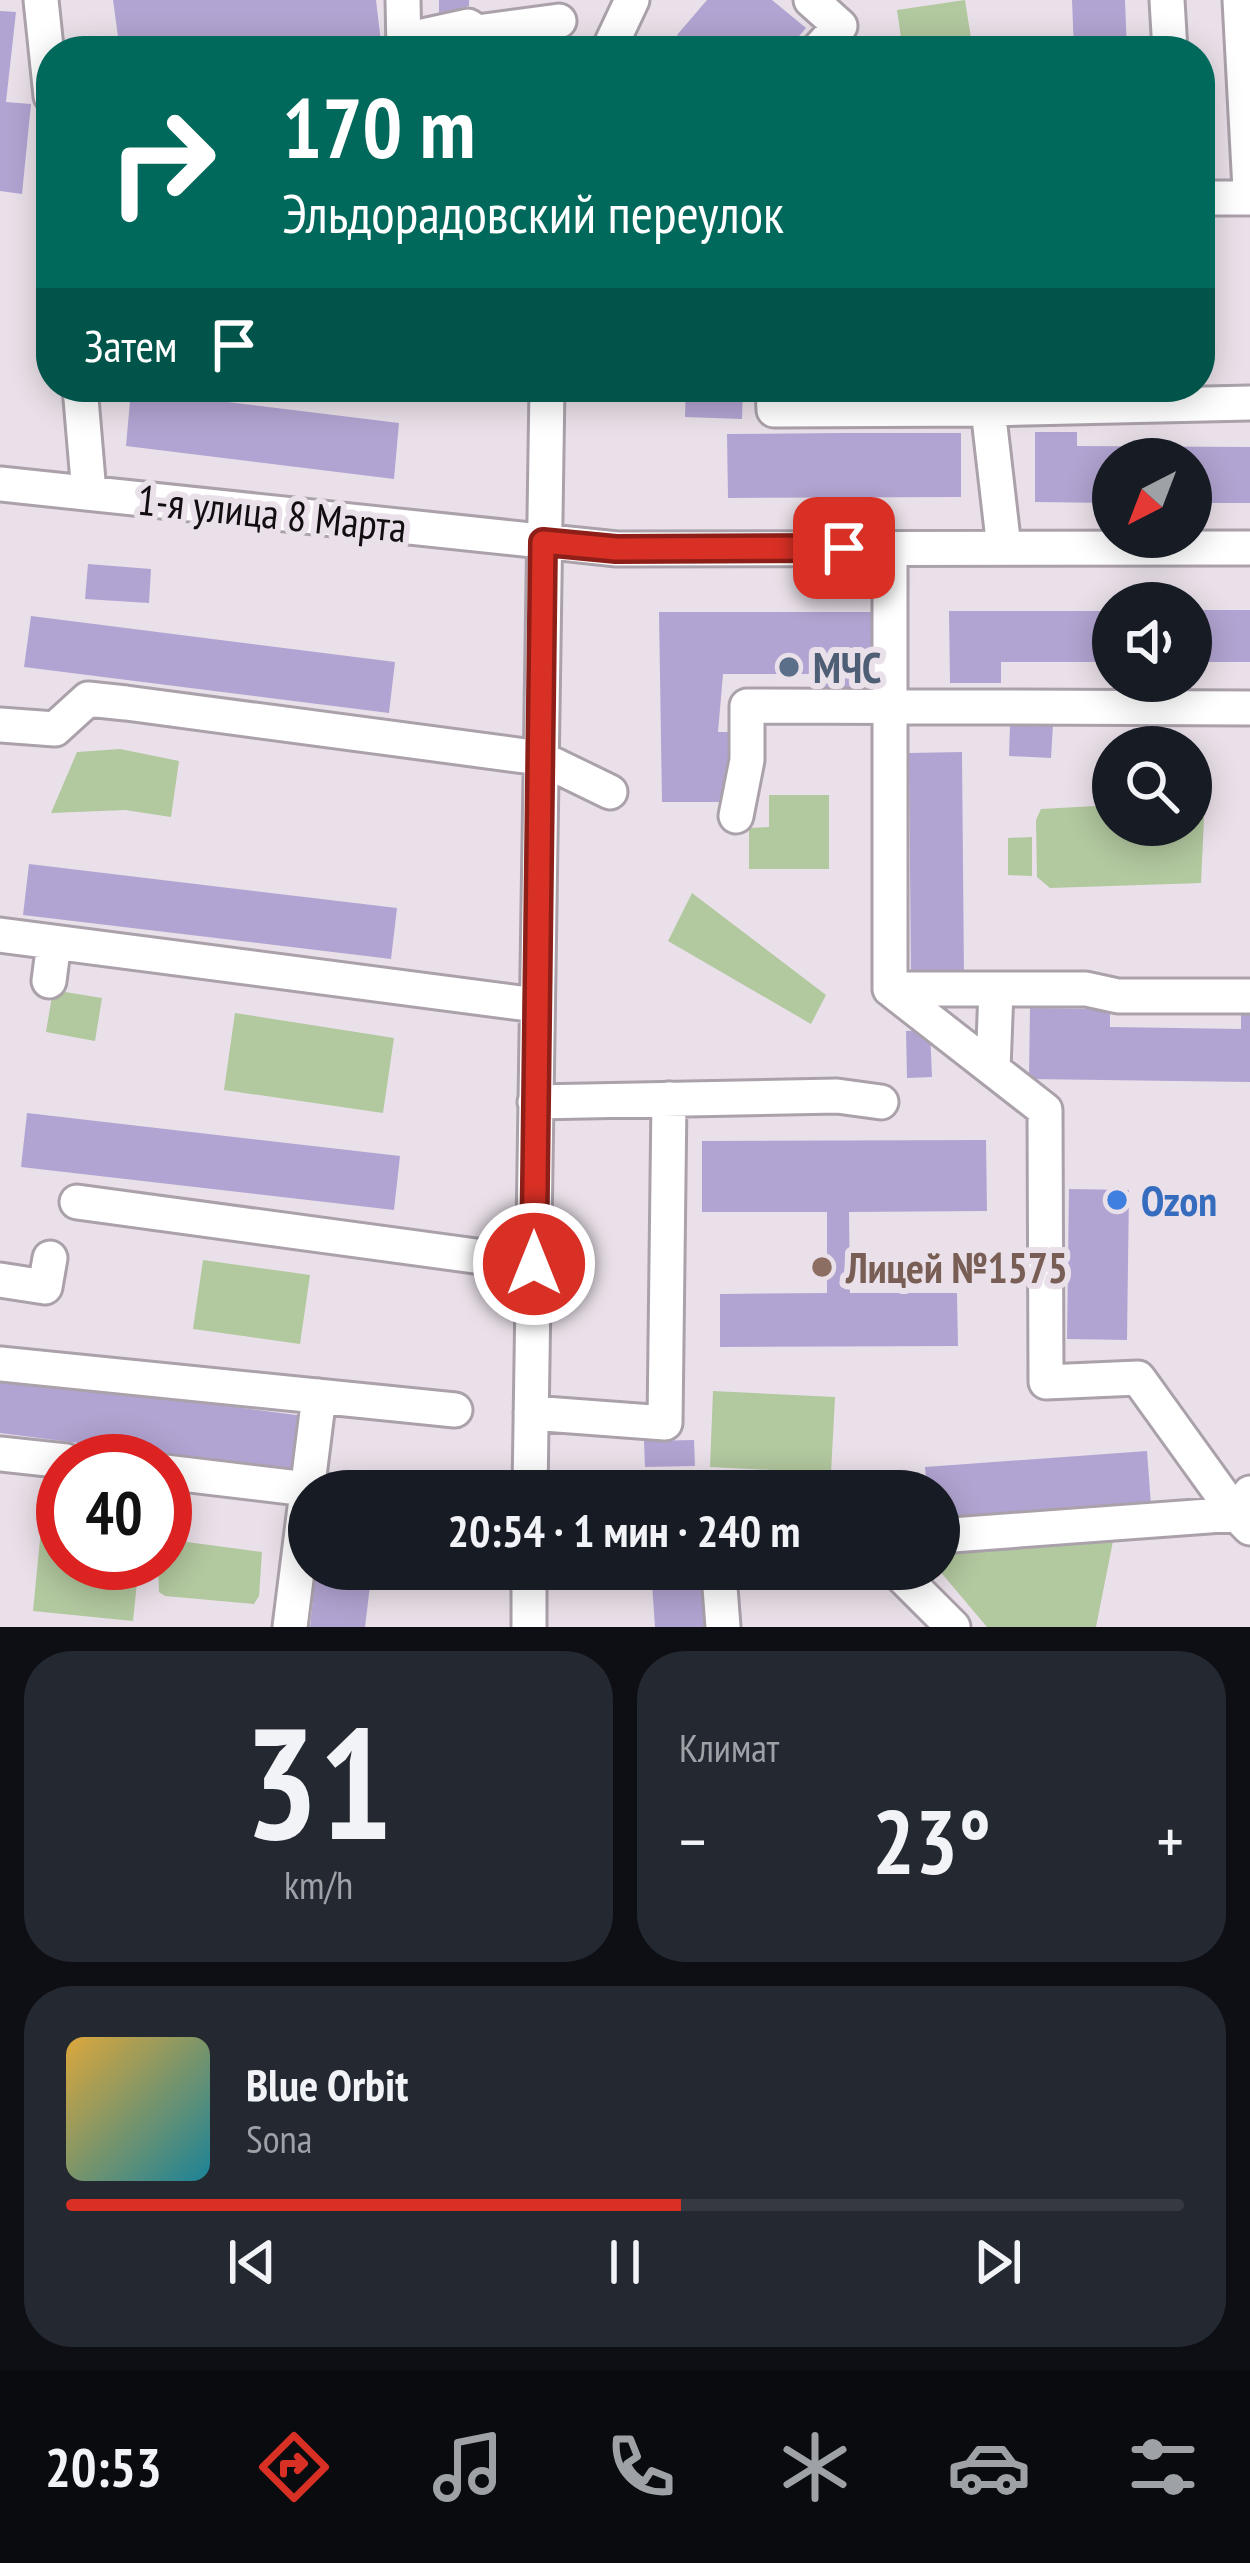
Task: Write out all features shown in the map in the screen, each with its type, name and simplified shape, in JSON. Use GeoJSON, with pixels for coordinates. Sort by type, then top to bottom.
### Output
{"type":"FeatureCollection","features":[{"type":"Feature","properties":{"kind":"street"},"geometry":{"type":"LineString","coordinates":[[41,0],[45,36]]}},
{"type":"Feature","properties":{"kind":"street"},"geometry":{"type":"LineString","coordinates":[[403,0],[404,36]]}},
{"type":"Feature","properties":{"kind":"street"},"geometry":{"type":"LineString","coordinates":[[615,36],[632,0]]}},
{"type":"Feature","properties":{"kind":"street"},"geometry":{"type":"LineString","coordinates":[[811,0],[840,26],[831,36]]}},
{"type":"Feature","properties":{"kind":"street"},"geometry":{"type":"LineString","coordinates":[[1168,0],[1169,36]]}},
{"type":"Feature","properties":{"kind":"street"},"geometry":{"type":"LineString","coordinates":[[1215,197],[1250,194],[1240,0]]}},
{"type":"Feature","properties":{"kind":"street"},"geometry":{"type":"LineString","coordinates":[[436,36],[468,26],[477,32],[559,24]]}},
{"type":"Feature","properties":{"kind":"street"},"geometry":{"type":"LineString","coordinates":[[81,402],[88,493]]}},
{"type":"Feature","properties":{"kind":"street"},"geometry":{"type":"LineString","coordinates":[[530,1470],[547,402]]}},
{"type":"Feature","properties":{"kind":"street"},"geometry":{"type":"LineString","coordinates":[[773,402],[773,410],[892,402]]}},
{"type":"Feature","properties":{"kind":"street"},"geometry":{"type":"LineString","coordinates":[[986,402],[1004,548]]}},
{"type":"Feature","properties":{"kind":"street"},"geometry":{"type":"LineString","coordinates":[[1197,402],[1250,403]]}},
{"type":"Feature","properties":{"kind":"street","name":"1-я улица 8 Марта"},"geometry":{"type":"LineString","coordinates":[[1,491],[88,493],[616,549],[1250,548]]}},
{"type":"Feature","properties":{"kind":"street"},"geometry":{"type":"LineString","coordinates":[[890,548],[890,989]]}},
{"type":"Feature","properties":{"kind":"street"},"geometry":{"type":"LineString","coordinates":[[0,725],[55,729],[88,699],[540,758],[610,792]]}},
{"type":"Feature","properties":{"kind":"street"},"geometry":{"type":"LineString","coordinates":[[736,816],[747,760],[748,706],[1250,708]]}},
{"type":"Feature","properties":{"kind":"street"},"geometry":{"type":"LineString","coordinates":[[0,934],[536,1005]]}},
{"type":"Feature","properties":{"kind":"street"},"geometry":{"type":"LineString","coordinates":[[49,981],[54,941]]}},
{"type":"Feature","properties":{"kind":"street"},"geometry":{"type":"LineString","coordinates":[[890,989],[1086,989],[1118,995],[1250,996]]}},
{"type":"Feature","properties":{"kind":"street"},"geometry":{"type":"LineString","coordinates":[[890,989],[1046,1110],[1046,1382],[1138,1378],[1245,1512]]}},
{"type":"Feature","properties":{"kind":"street"},"geometry":{"type":"LineString","coordinates":[[993,1070],[996,990]]}},
{"type":"Feature","properties":{"kind":"street"},"geometry":{"type":"LineString","coordinates":[[535,1102],[837,1096],[881,1102]]}},
{"type":"Feature","properties":{"kind":"street"},"geometry":{"type":"LineString","coordinates":[[531,1413],[665,1423],[669,1099]]}},
{"type":"Feature","properties":{"kind":"street"},"geometry":{"type":"LineString","coordinates":[[77,1202],[534,1264]]}},
{"type":"Feature","properties":{"kind":"street"},"geometry":{"type":"LineString","coordinates":[[0,1280],[45,1287],[50,1258]]}},
{"type":"Feature","properties":{"kind":"street"},"geometry":{"type":"LineString","coordinates":[[0,1364],[455,1410]]}},
{"type":"Feature","properties":{"kind":"street"},"geometry":{"type":"LineString","coordinates":[[309,1470],[319,1396]]}},
{"type":"Feature","properties":{"kind":"street"},"geometry":{"type":"LineString","coordinates":[[0,1454],[36,1458]]}},
{"type":"Feature","properties":{"kind":"street"},"geometry":{"type":"LineString","coordinates":[[192,1475],[288,1487]]}},
{"type":"Feature","properties":{"kind":"street"},"geometry":{"type":"LineString","coordinates":[[960,1534],[1245,1512]]}},
{"type":"Feature","properties":{"kind":"street"},"geometry":{"type":"LineString","coordinates":[[290,1627],[295,1590]]}},
{"type":"Feature","properties":{"kind":"street"},"geometry":{"type":"LineString","coordinates":[[529,1590],[529,1627]]}},
{"type":"Feature","properties":{"kind":"street"},"geometry":{"type":"LineString","coordinates":[[721,1590],[724,1627]]}},
{"type":"Feature","properties":{"kind":"street"},"geometry":{"type":"LineString","coordinates":[[916,1590],[952,1627]]}},
{"type":"Feature","properties":{"kind":"green space"},"geometry":{"type":"Polygon","coordinates":[[[965,0],[971,36],[901,36],[897,10],[965,0]]]}},
{"type":"Feature","properties":{"kind":"green space"},"geometry":{"type":"Polygon","coordinates":[[[120,749],[179,761],[171,817],[125,810],[51,813],[77,752],[120,749]]]}},
{"type":"Feature","properties":{"kind":"green space"},"geometry":{"type":"Polygon","coordinates":[[[769,795],[829,795],[829,869],[749,869],[749,828],[769,827],[769,795]]]}},
{"type":"Feature","properties":{"kind":"green space"},"geometry":{"type":"Polygon","coordinates":[[[1092,806],[1092,846],[1203,846],[1201,883],[1050,888],[1037,877],[1036,820],[1041,809],[1092,806]]]}},
{"type":"Feature","properties":{"kind":"green space"},"geometry":{"type":"Polygon","coordinates":[[[1032,837],[1032,876],[1008,875],[1008,838],[1032,837]]]}},
{"type":"Feature","properties":{"kind":"green space"},"geometry":{"type":"Polygon","coordinates":[[[692,893],[826,995],[811,1024],[668,941],[692,893]]]}},
{"type":"Feature","properties":{"kind":"green space"},"geometry":{"type":"Polygon","coordinates":[[[53,990],[102,998],[95,1041],[46,1032],[53,990]]]}},
{"type":"Feature","properties":{"kind":"green space"},"geometry":{"type":"Polygon","coordinates":[[[235,1013],[394,1038],[383,1113],[224,1090],[235,1013]]]}},
{"type":"Feature","properties":{"kind":"green space"},"geometry":{"type":"Polygon","coordinates":[[[203,1260],[310,1275],[300,1344],[193,1329],[203,1260]]]}},
{"type":"Feature","properties":{"kind":"green space"},"geometry":{"type":"Polygon","coordinates":[[[713,1391],[835,1397],[831,1470],[710,1467],[713,1391]]]}},
{"type":"Feature","properties":{"kind":"green space"},"geometry":{"type":"Polygon","coordinates":[[[1113,1541],[1096,1627],[987,1627],[956,1590],[960,1590],[960,1549],[1113,1541]]]}},
{"type":"Feature","properties":{"kind":"green space"},"geometry":{"type":"Polygon","coordinates":[[[192,1543],[262,1552],[259,1596],[254,1604],[159,1592],[192,1590],[192,1543]]]}},
{"type":"Feature","properties":{"kind":"green space"},"geometry":{"type":"Polygon","coordinates":[[[36,1580],[36,1590],[136,1590],[133,1621],[33,1611],[36,1580]]]}},
{"type":"Feature","properties":{"kind":"building"},"geometry":{"type":"Polygon","coordinates":[[[113,0],[376,0],[380,36],[118,36],[113,0]]]}},
{"type":"Feature","properties":{"kind":"building"},"geometry":{"type":"Polygon","coordinates":[[[439,0],[469,0],[469,6],[439,14],[439,0]]]}},
{"type":"Feature","properties":{"kind":"building"},"geometry":{"type":"Polygon","coordinates":[[[707,0],[772,0],[806,28],[799,36],[677,35],[707,0]]]}},
{"type":"Feature","properties":{"kind":"building"},"geometry":{"type":"Polygon","coordinates":[[[1072,0],[1125,0],[1126,36],[1073,36],[1072,0]]]}},
{"type":"Feature","properties":{"kind":"building"},"geometry":{"type":"Polygon","coordinates":[[[0,11],[16,12],[6,102],[31,104],[22,194],[0,191],[0,11]]]}},
{"type":"Feature","properties":{"kind":"building"},"geometry":{"type":"Polygon","coordinates":[[[130,402],[228,402],[399,423],[394,479],[126,446],[130,402]]]}},
{"type":"Feature","properties":{"kind":"building"},"geometry":{"type":"Polygon","coordinates":[[[686,402],[743,402],[742,419],[685,417],[686,402]]]}},
{"type":"Feature","properties":{"kind":"building"},"geometry":{"type":"Polygon","coordinates":[[[1035,432],[1077,432],[1077,446],[1092,446],[1092,503],[1035,502],[1035,432]]]}},
{"type":"Feature","properties":{"kind":"building"},"geometry":{"type":"Polygon","coordinates":[[[961,433],[961,497],[728,498],[727,434],[961,433]]]}},
{"type":"Feature","properties":{"kind":"building"},"geometry":{"type":"Polygon","coordinates":[[[1212,447],[1250,447],[1250,503],[1212,503],[1212,447]]]}},
{"type":"Feature","properties":{"kind":"building"},"geometry":{"type":"Polygon","coordinates":[[[88,564],[151,569],[149,603],[85,599],[88,564]]]}},
{"type":"Feature","properties":{"kind":"building"},"geometry":{"type":"Polygon","coordinates":[[[1212,610],[1250,610],[1250,662],[1212,662],[1212,610]]]}},
{"type":"Feature","properties":{"kind":"building"},"geometry":{"type":"Polygon","coordinates":[[[949,611],[1092,611],[1092,662],[1001,662],[1001,683],[950,683],[949,611]]]}},
{"type":"Feature","properties":{"kind":"building"},"geometry":{"type":"Polygon","coordinates":[[[659,612],[873,612],[873,687],[822,688],[822,674],[723,674],[718,732],[734,732],[733,802],[662,802],[659,612]]]}},
{"type":"Feature","properties":{"kind":"building"},"geometry":{"type":"Polygon","coordinates":[[[31,616],[395,662],[389,713],[24,667],[31,616]]]}},
{"type":"Feature","properties":{"kind":"building"},"geometry":{"type":"Polygon","coordinates":[[[1010,724],[1053,725],[1051,758],[1009,756],[1010,724]]]}},
{"type":"Feature","properties":{"kind":"building"},"geometry":{"type":"Polygon","coordinates":[[[962,752],[964,978],[911,979],[909,753],[962,752]]]}},
{"type":"Feature","properties":{"kind":"building"},"geometry":{"type":"Polygon","coordinates":[[[29,864],[397,908],[391,959],[23,915],[29,864]]]}},
{"type":"Feature","properties":{"kind":"building"},"geometry":{"type":"Polygon","coordinates":[[[1030,1008],[1110,1009],[1110,1027],[1241,1029],[1241,1010],[1250,1010],[1250,1082],[1029,1079],[1030,1008]]]}},
{"type":"Feature","properties":{"kind":"building"},"geometry":{"type":"Polygon","coordinates":[[[930,1030],[932,1077],[907,1078],[906,1031],[930,1030]]]}},
{"type":"Feature","properties":{"kind":"building"},"geometry":{"type":"Polygon","coordinates":[[[27,1113],[400,1156],[394,1210],[21,1167],[27,1113]]]}},
{"type":"Feature","properties":{"kind":"building"},"geometry":{"type":"Polygon","coordinates":[[[986,1140],[987,1211],[849,1212],[850,1293],[957,1293],[958,1346],[720,1347],[720,1294],[827,1293],[827,1212],[702,1212],[702,1141],[986,1140]]]}},
{"type":"Feature","properties":{"kind":"building"},"geometry":{"type":"Polygon","coordinates":[[[1069,1189],[1129,1190],[1127,1340],[1067,1339],[1069,1189]]]}},
{"type":"Feature","properties":{"kind":"building"},"geometry":{"type":"Polygon","coordinates":[[[0,1376],[304,1416],[297,1470],[192,1458],[192,1434],[36,1434],[36,1438],[0,1433],[0,1376]]]}},
{"type":"Feature","properties":{"kind":"building"},"geometry":{"type":"Polygon","coordinates":[[[694,1440],[695,1466],[645,1467],[644,1441],[694,1440]]]}},
{"type":"Feature","properties":{"kind":"building"},"geometry":{"type":"Polygon","coordinates":[[[1147,1451],[1151,1505],[960,1519],[960,1470],[925,1467],[1147,1451]]]}},
{"type":"Feature","properties":{"kind":"building"},"geometry":{"type":"Polygon","coordinates":[[[314,1590],[369,1590],[365,1627],[310,1627],[314,1590]]]}},
{"type":"Feature","properties":{"kind":"building"},"geometry":{"type":"Polygon","coordinates":[[[652,1590],[708,1590],[711,1627],[655,1627],[652,1590]]]}},
{"type":"Feature","properties":{"kind":"place","name":"МЧС"},"geometry":{"type":"Point","coordinates":[789,667]}},
{"type":"Feature","properties":{"kind":"place","name":"Ozon"},"geometry":{"type":"Point","coordinates":[1117,1200]}},
{"type":"Feature","properties":{"kind":"place","name":"Лицей №1575"},"geometry":{"type":"Point","coordinates":[822,1267]}},
{"type":"Feature","properties":{"kind":"route"},"geometry":{"type":"LineString","coordinates":[[534,1264],[543,542],[616,549],[844,548]]}}]}
